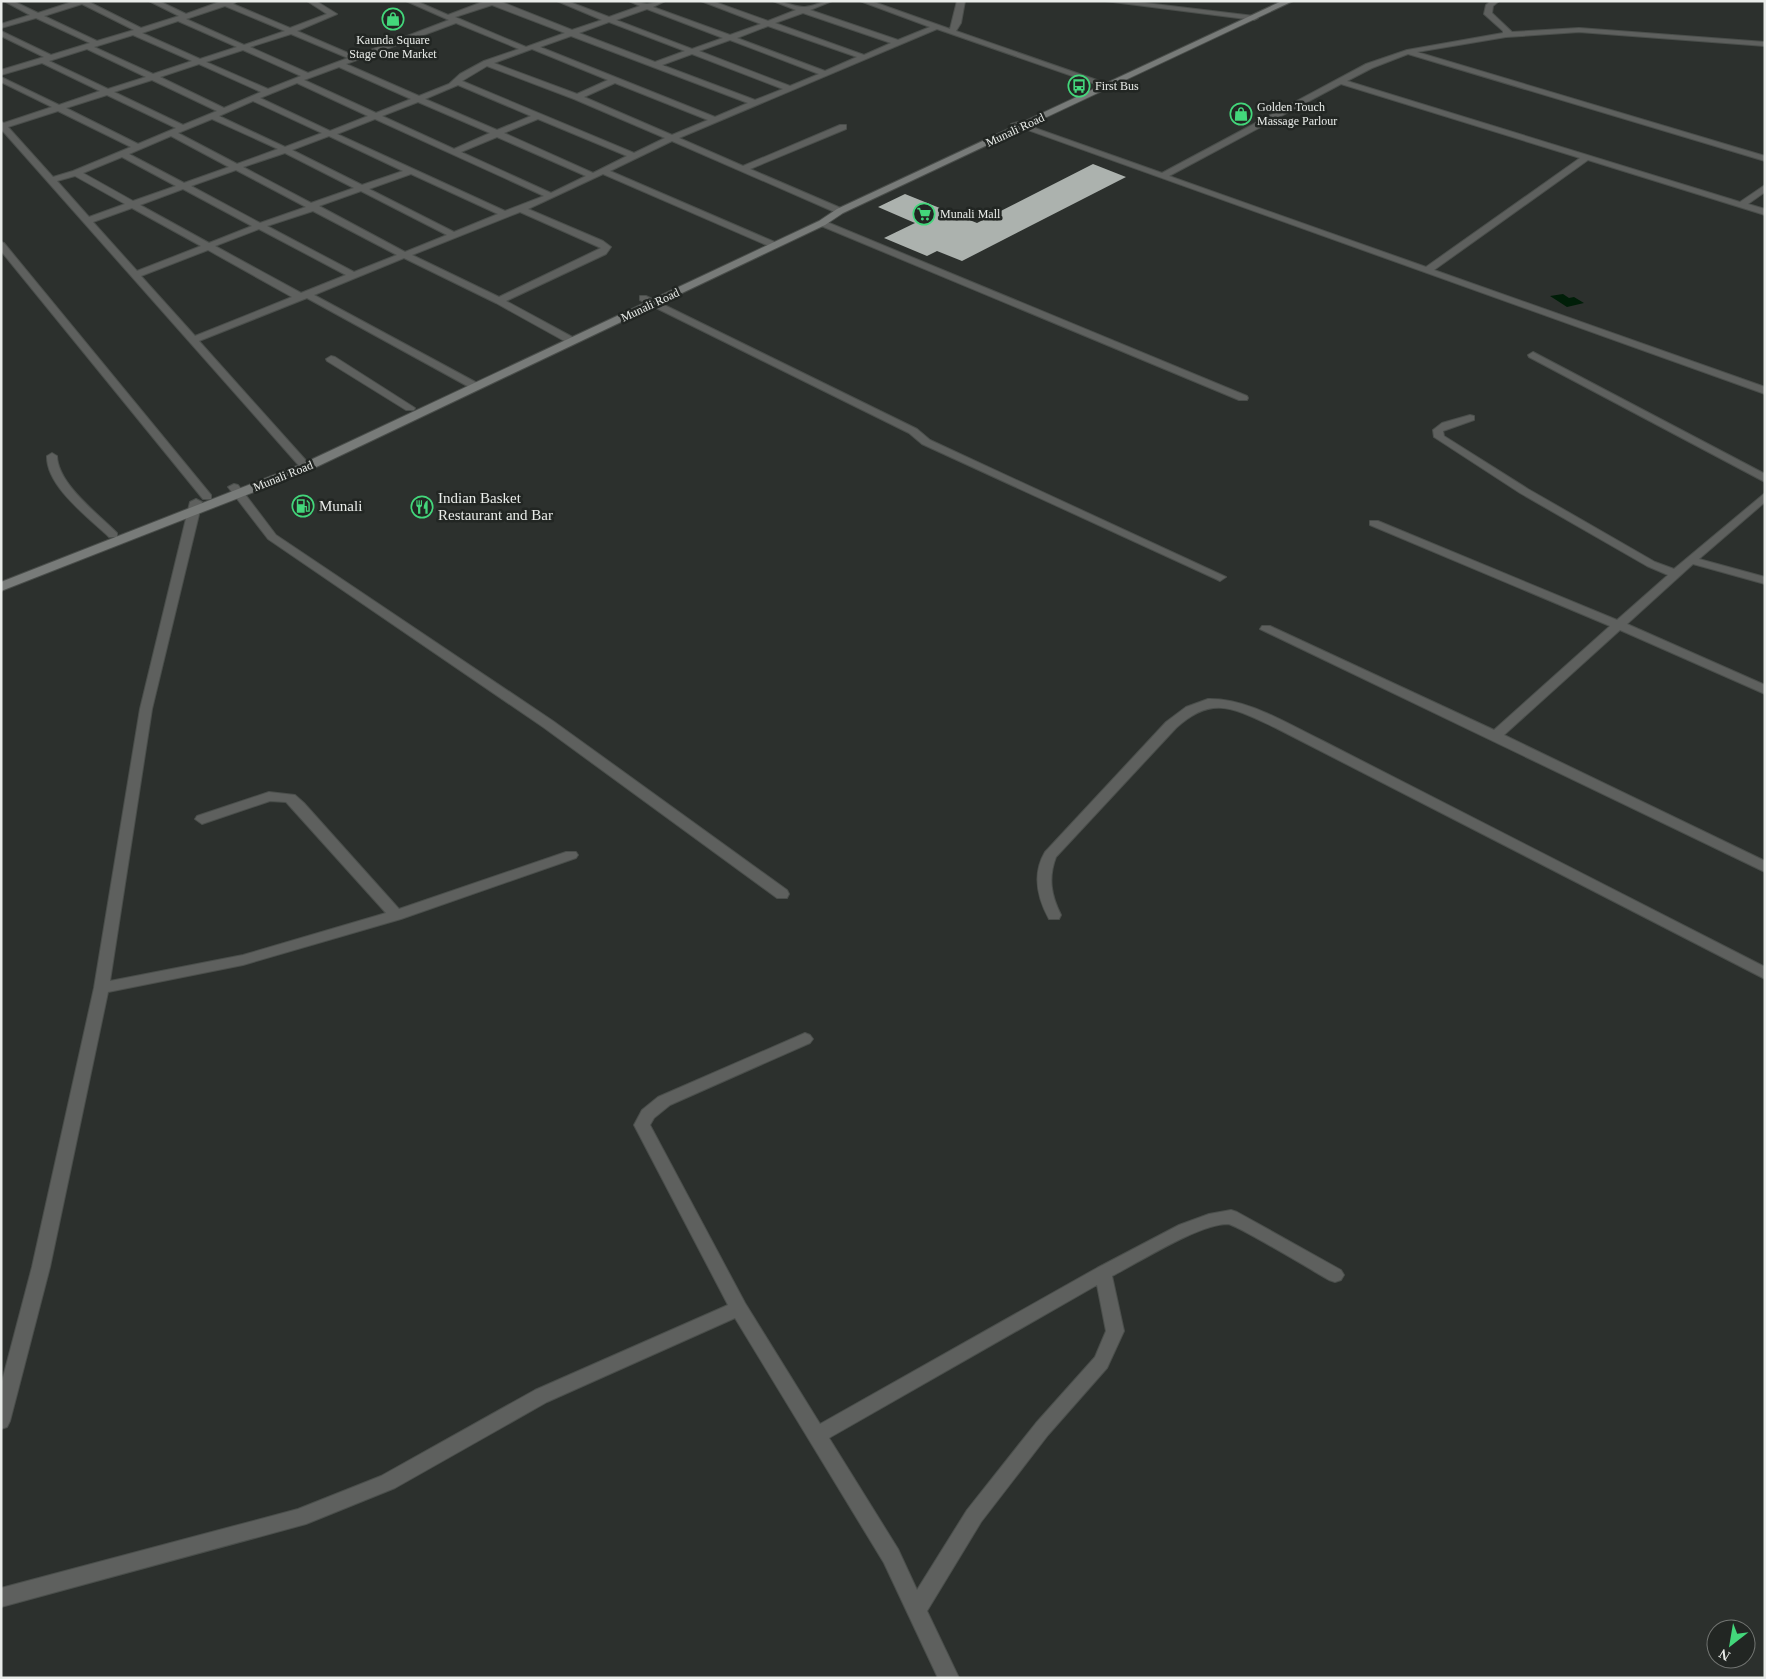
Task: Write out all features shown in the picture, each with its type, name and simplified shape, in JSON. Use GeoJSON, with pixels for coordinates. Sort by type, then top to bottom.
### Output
{"type":"FeatureCollection","features":[{"type":"Feature","properties":{"kind":"main road","name":"Munali Road"},"geometry":{"type":"LineString","coordinates":[[1250,17],[1279,1]]}},
{"type":"Feature","properties":{"kind":"main road","name":"Munali Road"},"geometry":{"type":"LineString","coordinates":[[1,579],[302,463],[1250,17],[1289,1]]}},
{"type":"Feature","properties":{"kind":"main road","name":"Munali Road"},"geometry":{"type":"LineString","coordinates":[[770,243],[822,223],[838,210]]}},
{"type":"Feature","properties":{"kind":"main road","name":"Munali Road"},"geometry":{"type":"LineString","coordinates":[[302,463],[410,408],[470,384]]}},
{"type":"Feature","properties":{"kind":"main road","name":"Munali Road"},"geometry":{"type":"LineString","coordinates":[[1,587],[236,490]]}},
{"type":"Feature","properties":{"kind":"street"},"geometry":{"type":"LineString","coordinates":[[7,1],[98,44]]}},
{"type":"Feature","properties":{"kind":"street"},"geometry":{"type":"LineString","coordinates":[[1,26],[82,1],[200,63],[268,93]]}},
{"type":"Feature","properties":{"kind":"street"},"geometry":{"type":"LineString","coordinates":[[152,1],[243,47],[308,76]]}},
{"type":"Feature","properties":{"kind":"street"},"geometry":{"type":"LineString","coordinates":[[1,73],[139,32],[223,3],[235,1]]}},
{"type":"Feature","properties":{"kind":"street"},"geometry":{"type":"LineString","coordinates":[[302,463],[2,125],[200,63],[289,32],[333,14],[310,1]]}},
{"type":"Feature","properties":{"kind":"street"},"geometry":{"type":"LineString","coordinates":[[409,1],[451,19],[715,120]]}},
{"type":"Feature","properties":{"kind":"street"},"geometry":{"type":"LineString","coordinates":[[560,1],[789,88]]}},
{"type":"Feature","properties":{"kind":"street"},"geometry":{"type":"LineString","coordinates":[[632,1],[824,73]]}},
{"type":"Feature","properties":{"kind":"street"},"geometry":{"type":"LineString","coordinates":[[86,221],[331,133],[458,82],[463,76],[487,63],[662,1]]}},
{"type":"Feature","properties":{"kind":"street"},"geometry":{"type":"LineString","coordinates":[[704,1],[863,57]]}},
{"type":"Feature","properties":{"kind":"street"},"geometry":{"type":"LineString","coordinates":[[776,1],[898,43]]}},
{"type":"Feature","properties":{"kind":"street"},"geometry":{"type":"LineString","coordinates":[[655,65],[829,1]]}},
{"type":"Feature","properties":{"kind":"street"},"geometry":{"type":"LineString","coordinates":[[863,1],[1106,85]]}},
{"type":"Feature","properties":{"kind":"street"},"geometry":{"type":"LineString","coordinates":[[952,32],[957,23],[961,1]]}},
{"type":"Feature","properties":{"kind":"street"},"geometry":{"type":"LineString","coordinates":[[1108,1],[1250,17]]}},
{"type":"Feature","properties":{"kind":"street"},"geometry":{"type":"LineString","coordinates":[[1496,1],[1490,5],[1488,14],[1506,29],[1508,32],[1506,35]]}},
{"type":"Feature","properties":{"kind":"street"},"geometry":{"type":"LineString","coordinates":[[52,180],[76,173],[136,146],[492,2],[754,103]]}},
{"type":"Feature","properties":{"kind":"street"},"geometry":{"type":"LineString","coordinates":[[223,3],[354,58]]}},
{"type":"Feature","properties":{"kind":"street"},"geometry":{"type":"LineString","coordinates":[[193,340],[305,297],[551,196],[670,139],[936,27]]}},
{"type":"Feature","properties":{"kind":"street"},"geometry":{"type":"LineString","coordinates":[[1163,176],[1338,81],[1407,52],[1506,35],[1579,30],[1765,44]]}},
{"type":"Feature","properties":{"kind":"street"},"geometry":{"type":"LineString","coordinates":[[1,33],[106,92],[182,128]]}},
{"type":"Feature","properties":{"kind":"street"},"geometry":{"type":"LineString","coordinates":[[89,47],[225,111]]}},
{"type":"Feature","properties":{"kind":"street"},"geometry":{"type":"LineString","coordinates":[[1407,52],[1765,159]]}},
{"type":"Feature","properties":{"kind":"street"},"geometry":{"type":"LineString","coordinates":[[487,63],[577,97],[670,139],[745,168],[838,210]]}},
{"type":"Feature","properties":{"kind":"street"},"geometry":{"type":"LineString","coordinates":[[339,64],[593,176]]}},
{"type":"Feature","properties":{"kind":"street"},"geometry":{"type":"LineString","coordinates":[[1,78],[136,146]]}},
{"type":"Feature","properties":{"kind":"street"},"geometry":{"type":"LineString","coordinates":[[298,80],[551,196]]}},
{"type":"Feature","properties":{"kind":"street"},"geometry":{"type":"LineString","coordinates":[[577,97],[614,80]]}},
{"type":"Feature","properties":{"kind":"street"},"geometry":{"type":"LineString","coordinates":[[1338,81],[1765,212]]}},
{"type":"Feature","properties":{"kind":"street"},"geometry":{"type":"LineString","coordinates":[[458,82],[633,156]]}},
{"type":"Feature","properties":{"kind":"street"},"geometry":{"type":"LineString","coordinates":[[255,99],[504,214]]}},
{"type":"Feature","properties":{"kind":"street"},"geometry":{"type":"LineString","coordinates":[[213,116],[284,149],[454,235]]}},
{"type":"Feature","properties":{"kind":"street"},"geometry":{"type":"LineString","coordinates":[[456,151],[476,140],[499,133],[537,116]]}},
{"type":"Feature","properties":{"kind":"street"},"geometry":{"type":"LineString","coordinates":[[1018,126],[1765,391]]}},
{"type":"Feature","properties":{"kind":"street"},"geometry":{"type":"LineString","coordinates":[[745,168],[843,127]]}},
{"type":"Feature","properties":{"kind":"street"},"geometry":{"type":"LineString","coordinates":[[171,132],[404,255],[499,301],[567,338]]}},
{"type":"Feature","properties":{"kind":"street"},"geometry":{"type":"LineString","coordinates":[[1,141],[14,138]]}},
{"type":"Feature","properties":{"kind":"street"},"geometry":{"type":"LineString","coordinates":[[121,153],[354,276]]}},
{"type":"Feature","properties":{"kind":"street"},"geometry":{"type":"LineString","coordinates":[[1428,270],[1586,158]]}},
{"type":"Feature","properties":{"kind":"street"},"geometry":{"type":"LineString","coordinates":[[135,275],[259,226],[411,170]]}},
{"type":"Feature","properties":{"kind":"street"},"geometry":{"type":"LineString","coordinates":[[602,171],[770,243]]}},
{"type":"Feature","properties":{"kind":"street"},"geometry":{"type":"LineString","coordinates":[[76,173],[208,247],[470,384]]}},
{"type":"Feature","properties":{"kind":"street"},"geometry":{"type":"LineString","coordinates":[[1741,205],[1765,188]]}},
{"type":"Feature","properties":{"kind":"street"},"geometry":{"type":"LineString","coordinates":[[499,301],[602,252],[606,247],[519,208]]}},
{"type":"Feature","properties":{"kind":"street"},"geometry":{"type":"LineString","coordinates":[[822,223],[1243,398]]}},
{"type":"Feature","properties":{"kind":"street"},"geometry":{"type":"LineString","coordinates":[[1,245],[199,504],[146,709],[101,988],[41,1267],[1,1421]]}},
{"type":"Feature","properties":{"kind":"street"},"geometry":{"type":"LineString","coordinates":[[648,301],[913,431],[926,442],[1220,577]]}},
{"type":"Feature","properties":{"kind":"street"},"geometry":{"type":"LineString","coordinates":[[1533,355],[1765,479]]}},
{"type":"Feature","properties":{"kind":"street"},"geometry":{"type":"LineString","coordinates":[[331,358],[410,408]]}},
{"type":"Feature","properties":{"kind":"street"},"geometry":{"type":"LineString","coordinates":[[1470,418],[1446,425],[1438,430],[1439,437],[1524,491],[1651,564],[1676,574]]}},
{"type":"Feature","properties":{"kind":"street"},"geometry":{"type":"LineString","coordinates":[[52,456],[52,468],[59,481],[113,535]]}},
{"type":"Feature","properties":{"kind":"street"},"geometry":{"type":"LineString","coordinates":[[236,490],[272,537],[548,724],[661,804],[782,894]]}},
{"type":"Feature","properties":{"kind":"street"},"geometry":{"type":"LineString","coordinates":[[1494,736],[1765,496]]}},
{"type":"Feature","properties":{"kind":"street"},"geometry":{"type":"LineString","coordinates":[[1374,523],[1619,625],[1765,690]]}},
{"type":"Feature","properties":{"kind":"street"},"geometry":{"type":"LineString","coordinates":[[1691,560],[1765,581]]}},
{"type":"Feature","properties":{"kind":"street"},"geometry":{"type":"LineString","coordinates":[[1266,629],[1494,736],[1765,867]]}},
{"type":"Feature","properties":{"kind":"street"},"geometry":{"type":"LineString","coordinates":[[1054,915],[1045,898],[1042,883],[1043,872],[1050,855],[1171,725],[1188,710],[1213,702],[1243,710],[1318,744],[1765,974]]}},
{"type":"Feature","properties":{"kind":"street"},"geometry":{"type":"LineString","coordinates":[[202,819],[269,796],[290,798],[396,915]]}},
{"type":"Feature","properties":{"kind":"street"},"geometry":{"type":"LineString","coordinates":[[101,988],[242,960],[396,915],[571,855]]}},
{"type":"Feature","properties":{"kind":"street"},"geometry":{"type":"LineString","coordinates":[[805,1040],[664,1101],[648,1114],[642,1125],[647,1138],[739,1308],[891,1556],[949,1678]]}},
{"type":"Feature","properties":{"kind":"street"},"geometry":{"type":"LineString","coordinates":[[818,1435],[1103,1273],[1185,1230],[1209,1220],[1232,1217],[1335,1275]]}},
{"type":"Feature","properties":{"kind":"street"},"geometry":{"type":"LineString","coordinates":[[917,1609],[974,1516],[1042,1429],[1101,1362],[1115,1331],[1103,1273]]}},
{"type":"Feature","properties":{"kind":"street"},"geometry":{"type":"LineString","coordinates":[[1,1598],[299,1518],[388,1482],[541,1396],[739,1308]]}},
{"type":"Feature","properties":{"kind":"shaded area"},"geometry":{"type":"Polygon","coordinates":[[[1563,294],[1569,298],[1574,297],[1584,303],[1567,307],[1550,296],[1563,294]]]}},
{"type":"Feature","properties":{"kind":"building","name":"Munali Mall"},"geometry":{"type":"Polygon","coordinates":[[[1093,164],[1126,177],[962,261],[937,251],[927,256],[884,238],[915,223],[878,207],[905,194],[977,223],[1093,164]]]}},
{"type":"Feature","properties":{"kind":"place","name":"Kaunda Square Stage One Market"},"geometry":{"type":"Point","coordinates":[393,19]}},
{"type":"Feature","properties":{"kind":"place","name":"First Bus"},"geometry":{"type":"Point","coordinates":[1079,86]}},
{"type":"Feature","properties":{"kind":"place","name":"Golden Touch Massage Parlour"},"geometry":{"type":"Point","coordinates":[1241,114]}},
{"type":"Feature","properties":{"kind":"place","name":"Munali Mall"},"geometry":{"type":"Point","coordinates":[924,214]}},
{"type":"Feature","properties":{"kind":"place","name":"Munali"},"geometry":{"type":"Point","coordinates":[303,506]}},
{"type":"Feature","properties":{"kind":"place","name":"Indian Basket Restaurant and Bar"},"geometry":{"type":"Point","coordinates":[422,507]}}]}
